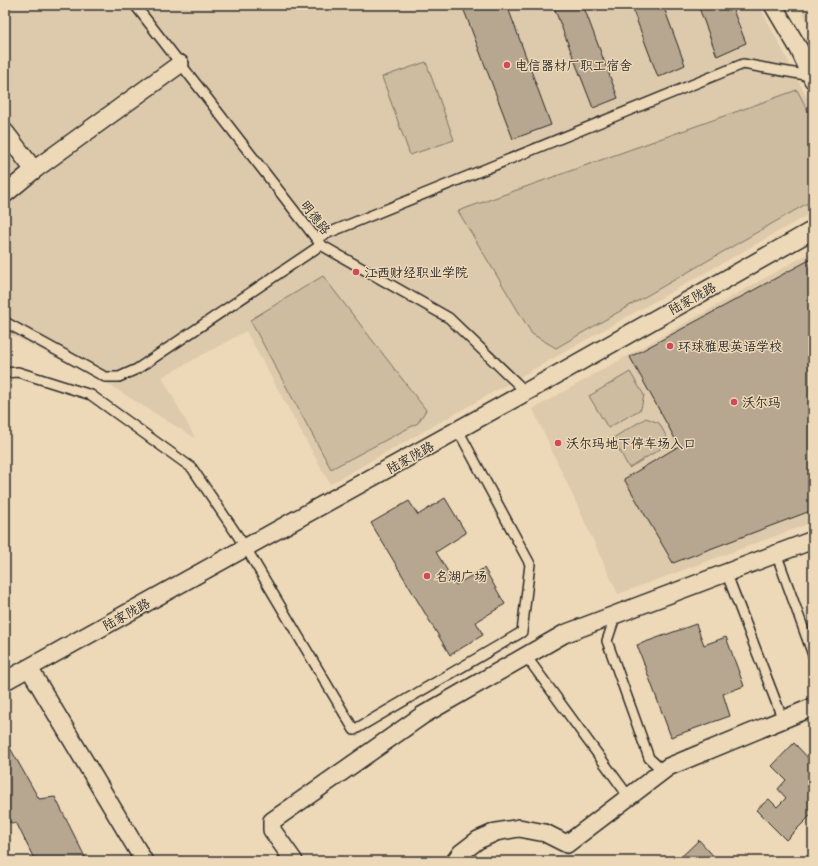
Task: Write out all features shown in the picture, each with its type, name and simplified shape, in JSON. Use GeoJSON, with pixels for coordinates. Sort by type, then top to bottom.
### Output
{"type":"FeatureCollection","features":[{"type":"Feature","properties":{"kind":"street"},"geometry":{"type":"LineString","coordinates":[[773,5],[798,49],[812,78]]}},
{"type":"Feature","properties":{"kind":"street"},"geometry":{"type":"LineString","coordinates":[[5,194],[34,170],[180,64]]}},
{"type":"Feature","properties":{"kind":"street"},"geometry":{"type":"LineString","coordinates":[[5,132],[34,170]]}},
{"type":"Feature","properties":{"kind":"street","name":"陆家陇路"},"geometry":{"type":"LineString","coordinates":[[5,682],[526,392],[813,230]]}},
{"type":"Feature","properties":{"kind":"street"},"geometry":{"type":"LineString","coordinates":[[294,861],[272,830],[272,821],[423,715],[564,634],[813,540]]}},
{"type":"Feature","properties":{"kind":"street"},"geometry":{"type":"LineString","coordinates":[[29,668],[144,861]]}},
{"type":"Feature","properties":{"kind":"street"},"geometry":{"type":"LineString","coordinates":[[455,861],[461,853],[478,840],[496,832],[519,828],[545,833],[567,844],[668,767],[813,707]]}},
{"type":"Feature","properties":{"kind":"lane","name":"明德路"},"geometry":{"type":"LineString","coordinates":[[135,5],[318,242],[449,318],[526,392]]}},
{"type":"Feature","properties":{"kind":"lane"},"geometry":{"type":"LineString","coordinates":[[5,322],[105,378],[119,377],[138,369],[318,242],[743,64],[812,78]]}},
{"type":"Feature","properties":{"kind":"lane"},"geometry":{"type":"LineString","coordinates":[[5,373],[18,372],[91,395],[192,468],[246,548],[354,730],[522,632],[530,564],[458,430]]}},
{"type":"Feature","properties":{"kind":"lane"},"geometry":{"type":"LineString","coordinates":[[776,553],[813,655]]}},
{"type":"Feature","properties":{"kind":"lane"},"geometry":{"type":"LineString","coordinates":[[726,572],[782,720]]}},
{"type":"Feature","properties":{"kind":"lane"},"geometry":{"type":"LineString","coordinates":[[616,614],[607,641],[648,758],[663,771]]}},
{"type":"Feature","properties":{"kind":"lane"},"geometry":{"type":"LineString","coordinates":[[526,656],[629,797]]}},
{"type":"Feature","properties":{"kind":"shaded area","name":"江西财经职业学院"},"geometry":{"type":"Polygon","coordinates":[[[5,5],[759,5],[813,109],[813,212],[330,484],[246,331],[162,377],[195,438],[103,381],[5,332],[5,5]]]}},
{"type":"Feature","properties":{"kind":"shaded area"},"geometry":{"type":"Polygon","coordinates":[[[799,5],[813,5],[813,33],[799,5]]]}},
{"type":"Feature","properties":{"kind":"shaded area"},"geometry":{"type":"Polygon","coordinates":[[[426,62],[454,140],[410,155],[382,77],[426,62]]]}},
{"type":"Feature","properties":{"kind":"shaded area"},"geometry":{"type":"Polygon","coordinates":[[[797,90],[813,120],[813,200],[556,348],[532,334],[458,211],[797,90]]]}},
{"type":"Feature","properties":{"kind":"shaded area","name":"沃尔玛"},"geometry":{"type":"Polygon","coordinates":[[[813,251],[813,522],[618,594],[533,409],[813,251]]]}},
{"type":"Feature","properties":{"kind":"shaded area"},"geometry":{"type":"Polygon","coordinates":[[[323,276],[426,410],[418,423],[331,469],[250,320],[323,276]]]}},
{"type":"Feature","properties":{"kind":"shaded area"},"geometry":{"type":"Polygon","coordinates":[[[630,372],[644,395],[641,409],[608,428],[589,396],[630,372]]]}},
{"type":"Feature","properties":{"kind":"shaded area"},"geometry":{"type":"Polygon","coordinates":[[[646,418],[659,423],[670,443],[629,468],[613,438],[646,418]]]}},
{"type":"Feature","properties":{"kind":"building","name":"电信器材厂职工宿舍"},"geometry":{"type":"Polygon","coordinates":[[[462,5],[507,5],[551,125],[513,139],[462,5]]]}},
{"type":"Feature","properties":{"kind":"building","name":"电信器材厂职工宿舍"},"geometry":{"type":"Polygon","coordinates":[[[553,5],[583,5],[618,98],[593,108],[553,5]]]}},
{"type":"Feature","properties":{"kind":"building","name":"电信器材厂职工宿舍"},"geometry":{"type":"Polygon","coordinates":[[[631,5],[663,5],[685,65],[658,77],[631,5]]]}},
{"type":"Feature","properties":{"kind":"building"},"geometry":{"type":"Polygon","coordinates":[[[698,5],[731,5],[746,43],[717,56],[698,5]]]}},
{"type":"Feature","properties":{"kind":"building","name":"沃尔玛"},"geometry":{"type":"Polygon","coordinates":[[[813,258],[813,510],[673,563],[624,479],[679,446],[630,357],[813,258]]]}},
{"type":"Feature","properties":{"kind":"building","name":"名湖广场"},"geometry":{"type":"Polygon","coordinates":[[[445,498],[466,533],[436,552],[456,585],[484,568],[505,604],[476,622],[483,635],[450,655],[371,523],[409,501],[418,515],[445,498]]]}},
{"type":"Feature","properties":{"kind":"building"},"geometry":{"type":"Polygon","coordinates":[[[696,624],[704,645],[726,637],[744,686],[723,694],[730,716],[671,737],[637,645],[696,624]]]}},
{"type":"Feature","properties":{"kind":"building"},"geometry":{"type":"Polygon","coordinates":[[[5,739],[39,799],[55,797],[87,861],[35,861],[17,824],[5,821],[5,739]]]}},
{"type":"Feature","properties":{"kind":"building"},"geometry":{"type":"Polygon","coordinates":[[[794,743],[813,763],[813,813],[786,840],[756,810],[769,799],[777,807],[786,798],[778,789],[786,780],[772,766],[794,743]]]}},
{"type":"Feature","properties":{"kind":"building"},"geometry":{"type":"Polygon","coordinates":[[[699,840],[718,861],[681,861],[679,859],[699,840]]]}},
{"type":"Feature","properties":{"kind":"place","name":"电信器材厂职工宿舍"},"geometry":{"type":"Point","coordinates":[507,65]}},
{"type":"Feature","properties":{"kind":"place","name":"江西财经职业学院"},"geometry":{"type":"Point","coordinates":[356,272]}},
{"type":"Feature","properties":{"kind":"place","name":"环球雅思英语学校"},"geometry":{"type":"Point","coordinates":[670,346]}},
{"type":"Feature","properties":{"kind":"place","name":"沃尔玛"},"geometry":{"type":"Point","coordinates":[734,402]}},
{"type":"Feature","properties":{"kind":"place","name":"沃尔玛地下停车场入口"},"geometry":{"type":"Point","coordinates":[558,443]}},
{"type":"Feature","properties":{"kind":"place","name":"名湖广场"},"geometry":{"type":"Point","coordinates":[427,576]}}]}
